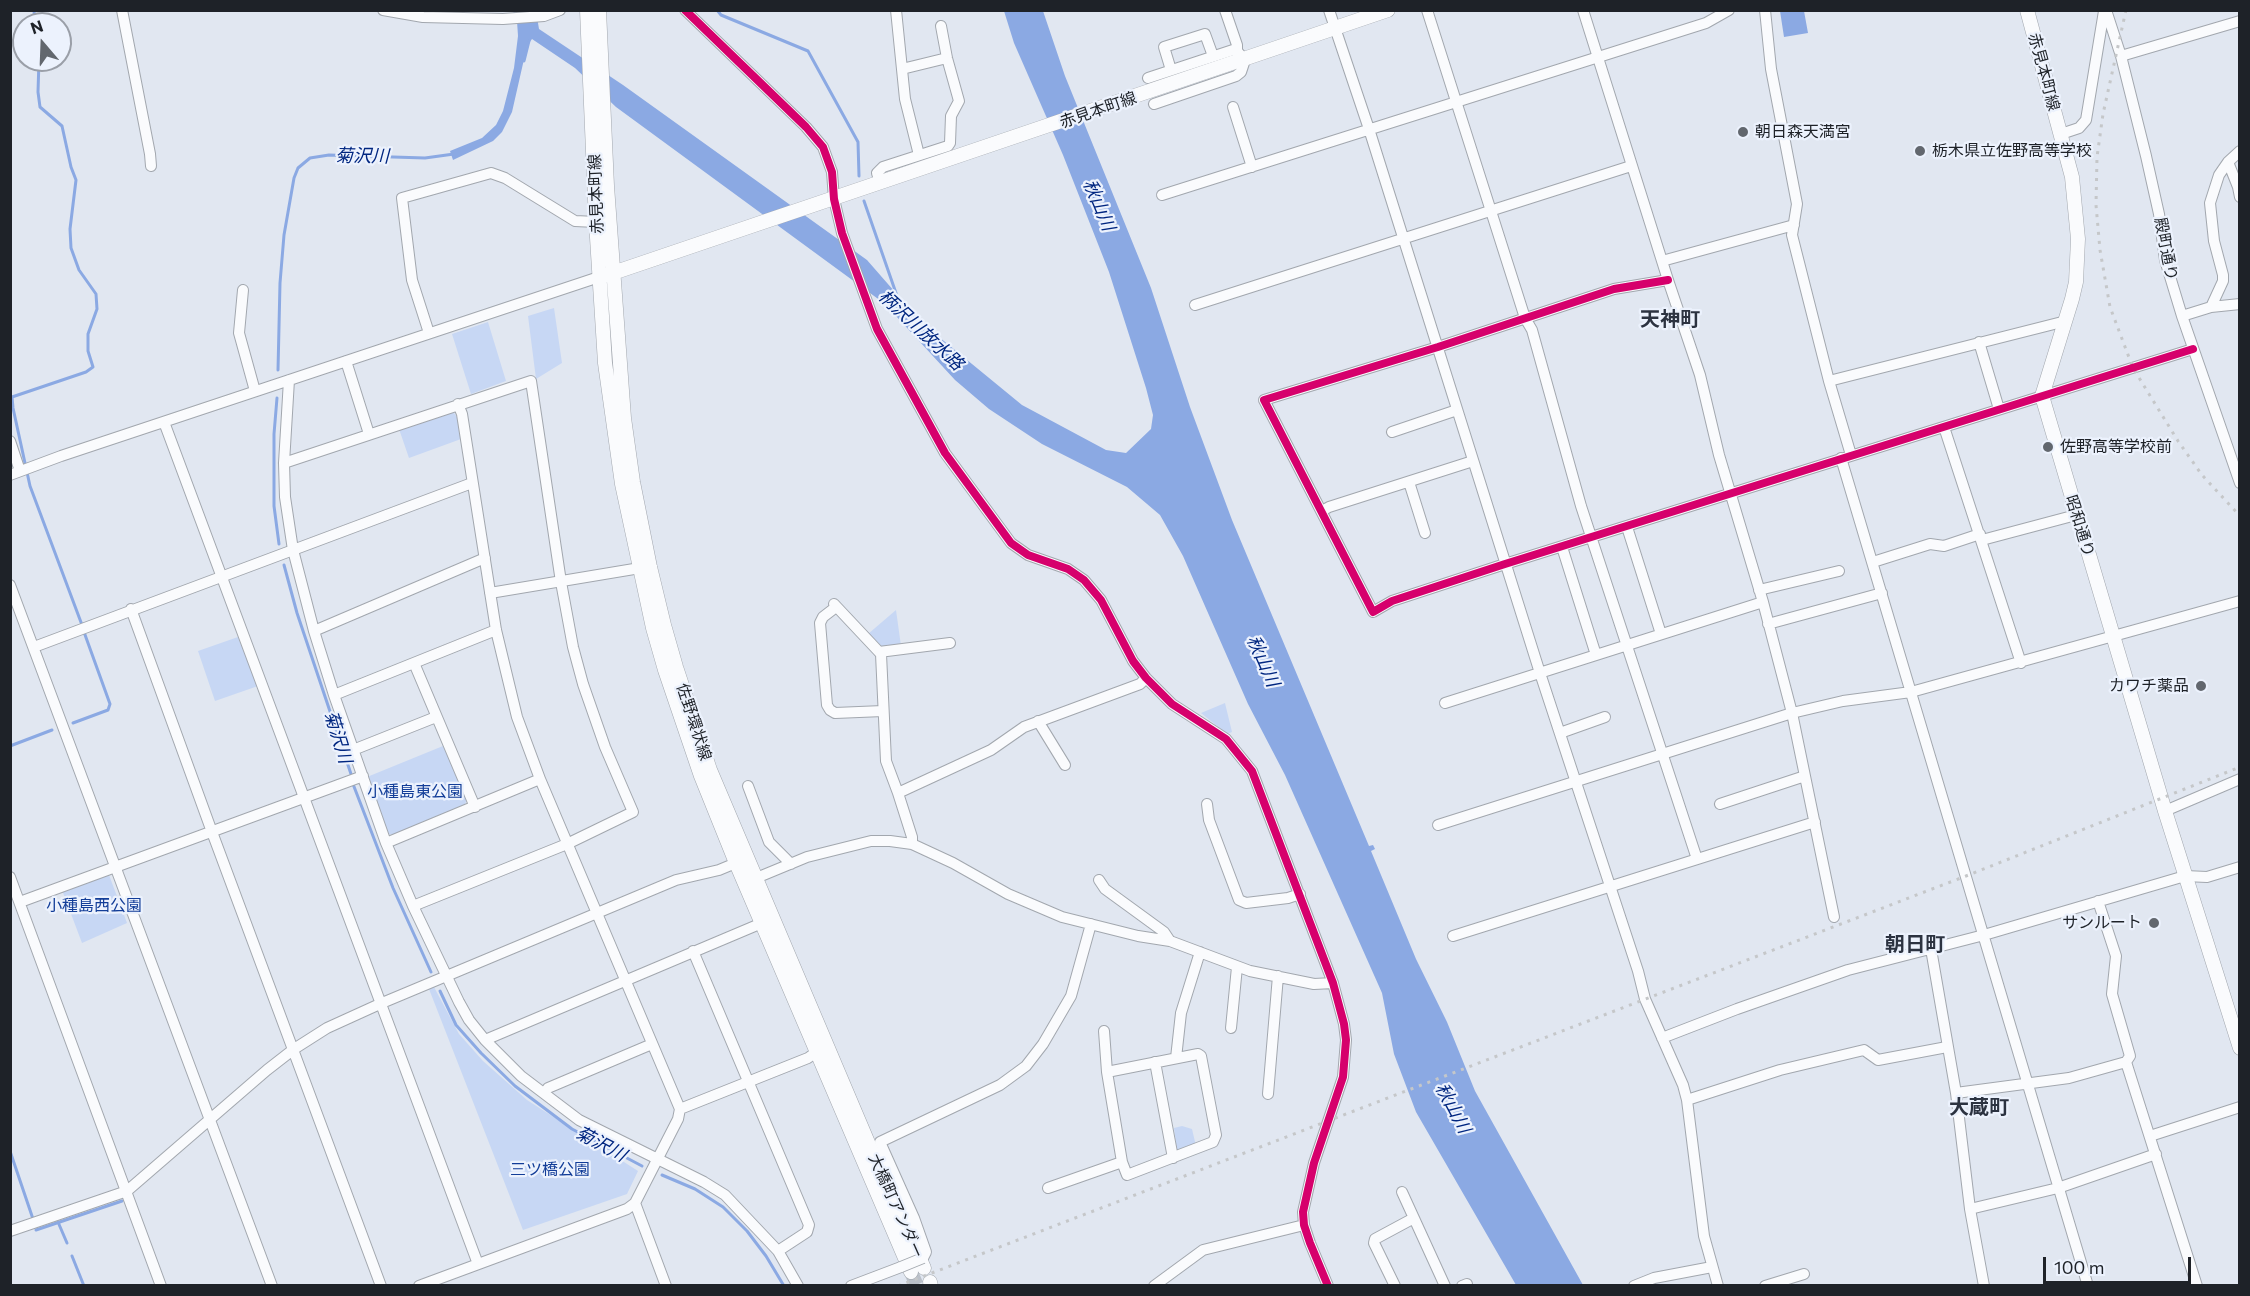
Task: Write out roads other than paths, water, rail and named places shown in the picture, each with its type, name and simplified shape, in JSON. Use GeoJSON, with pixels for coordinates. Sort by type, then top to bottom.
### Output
{"type":"FeatureCollection","features":[{"type":"Feature","properties":{"kind":"main road"},"geometry":{"type":"LineString","coordinates":[[587,10],[596,55]]}},
{"type":"Feature","properties":{"kind":"main road"},"geometry":{"type":"LineString","coordinates":[[598,98],[596,55],[599,10]]}},
{"type":"Feature","properties":{"kind":"main road","name":"赤見本町線"},"geometry":{"type":"LineString","coordinates":[[598,98],[613,273],[1140,96],[1241,56],[1388,10]]}},
{"type":"Feature","properties":{"kind":"main road","name":"赤見本町線"},"geometry":{"type":"LineString","coordinates":[[2027,10],[2061,134]]}},
{"type":"Feature","properties":{"kind":"main road","name":"赤見本町線"},"geometry":{"type":"LineString","coordinates":[[598,98],[596,222],[599,277]]}},
{"type":"Feature","properties":{"kind":"main road"},"geometry":{"type":"LineString","coordinates":[[2042,396],[2076,282],[2078,239],[2072,177],[2061,134]]}},
{"type":"Feature","properties":{"kind":"main road"},"geometry":{"type":"LineString","coordinates":[[599,277],[613,273]]}},
{"type":"Feature","properties":{"kind":"main road","name":"佐野環状線"},"geometry":{"type":"LineString","coordinates":[[613,273],[624,417],[644,568]]}},
{"type":"Feature","properties":{"kind":"main road","name":"佐野環状線"},"geometry":{"type":"LineString","coordinates":[[599,277],[605,363],[622,484],[644,568],[742,861],[863,1146]]}},
{"type":"Feature","properties":{"kind":"main road","name":"昭和通り"},"geometry":{"type":"LineString","coordinates":[[2042,396],[2165,811],[2240,1048]]}},
{"type":"Feature","properties":{"kind":"main road","name":"佐野環状線"},"geometry":{"type":"LineString","coordinates":[[750,881],[762,923],[822,1048]]}},
{"type":"Feature","properties":{"kind":"main road","name":"大橋町アンダー"},"geometry":{"type":"LineString","coordinates":[[863,1146],[915,1266]]}},
{"type":"Feature","properties":{"kind":"street"},"geometry":{"type":"LineString","coordinates":[[122,10],[151,166]]}},
{"type":"Feature","properties":{"kind":"street"},"geometry":{"type":"LineString","coordinates":[[383,10],[423,17],[538,16],[560,10]]}},
{"type":"Feature","properties":{"kind":"street"},"geometry":{"type":"LineString","coordinates":[[685,10],[823,147],[832,172],[834,199],[842,233],[877,329],[945,453],[1011,543],[1028,555],[1068,569],[1084,580],[1101,600],[1133,661],[1146,678],[1172,704],[1226,739],[1247,762],[1258,785],[1333,983],[1346,1040],[1343,1077],[1319,1147],[1303,1212],[1304,1225],[1329,1286]]}},
{"type":"Feature","properties":{"kind":"street"},"geometry":{"type":"LineString","coordinates":[[896,10],[905,99],[919,155]]}},
{"type":"Feature","properties":{"kind":"street"},"geometry":{"type":"LineString","coordinates":[[1154,104],[1236,76],[1241,72],[1241,56],[1225,10]]}},
{"type":"Feature","properties":{"kind":"street"},"geometry":{"type":"LineString","coordinates":[[1329,10],[1646,999],[1683,1085],[1687,1100],[1704,1236],[1718,1286]]}},
{"type":"Feature","properties":{"kind":"street"},"geometry":{"type":"LineString","coordinates":[[1427,10],[1525,318],[1532,330],[1581,506],[1697,859]]}},
{"type":"Feature","properties":{"kind":"street"},"geometry":{"type":"LineString","coordinates":[[1583,10],[1631,166],[1700,375],[1719,455],[1763,602],[1792,713],[1834,917]]}},
{"type":"Feature","properties":{"kind":"street"},"geometry":{"type":"LineString","coordinates":[[1162,195],[1706,23],[1729,10]]}},
{"type":"Feature","properties":{"kind":"street"},"geometry":{"type":"LineString","coordinates":[[1765,10],[1771,69],[1797,204],[1792,235],[1846,457],[1882,593],[2088,1286]]}},
{"type":"Feature","properties":{"kind":"street"},"geometry":{"type":"LineString","coordinates":[[2061,134],[2079,128],[2086,120],[2105,10]]}},
{"type":"Feature","properties":{"kind":"street","name":"殿町通り"},"geometry":{"type":"LineString","coordinates":[[2105,10],[2121,56],[2148,165],[2159,214],[2165,261],[2193,349],[2236,460],[2240,483]]}},
{"type":"Feature","properties":{"kind":"street"},"geometry":{"type":"LineString","coordinates":[[2121,56],[2240,21]]}},
{"type":"Feature","properties":{"kind":"street"},"geometry":{"type":"LineString","coordinates":[[880,183],[877,173],[880,169],[948,146],[950,143],[951,116],[959,100],[941,26]]}},
{"type":"Feature","properties":{"kind":"street"},"geometry":{"type":"LineString","coordinates":[[1171,70],[1164,47],[1205,34],[1213,56]]}},
{"type":"Feature","properties":{"kind":"street"},"geometry":{"type":"LineString","coordinates":[[1148,78],[1233,50],[1241,56]]}},
{"type":"Feature","properties":{"kind":"street"},"geometry":{"type":"LineString","coordinates":[[902,69],[947,58]]}},
{"type":"Feature","properties":{"kind":"street"},"geometry":{"type":"LineString","coordinates":[[1233,107],[1252,166]]}},
{"type":"Feature","properties":{"kind":"street"},"geometry":{"type":"LineString","coordinates":[[2211,307],[2223,281],[2223,275],[2214,241],[2210,203],[2219,175],[2240,151]]}},
{"type":"Feature","properties":{"kind":"street"},"geometry":{"type":"LineString","coordinates":[[2228,162],[2240,197]]}},
{"type":"Feature","properties":{"kind":"street"},"geometry":{"type":"LineString","coordinates":[[1195,305],[1631,166]]}},
{"type":"Feature","properties":{"kind":"street"},"geometry":{"type":"LineString","coordinates":[[429,333],[412,280],[402,198],[491,173],[505,178],[575,221],[596,222]]}},
{"type":"Feature","properties":{"kind":"street"},"geometry":{"type":"LineString","coordinates":[[1662,261],[1794,225]]}},
{"type":"Feature","properties":{"kind":"street"},"geometry":{"type":"LineString","coordinates":[[10,441],[15,473],[599,277]]}},
{"type":"Feature","properties":{"kind":"street"},"geometry":{"type":"LineString","coordinates":[[1668,280],[1614,289],[1438,347],[1264,400],[1373,612],[1392,600],[2193,349]]}},
{"type":"Feature","properties":{"kind":"street"},"geometry":{"type":"LineString","coordinates":[[243,290],[239,333],[255,391]]}},
{"type":"Feature","properties":{"kind":"street"},"geometry":{"type":"LineString","coordinates":[[2182,316],[2211,307],[2240,304]]}},
{"type":"Feature","properties":{"kind":"street"},"geometry":{"type":"LineString","coordinates":[[1829,381],[2066,321]]}},
{"type":"Feature","properties":{"kind":"street"},"geometry":{"type":"LineString","coordinates":[[1979,342],[1999,409]]}},
{"type":"Feature","properties":{"kind":"street"},"geometry":{"type":"LineString","coordinates":[[346,361],[369,434]]}},
{"type":"Feature","properties":{"kind":"street"},"geometry":{"type":"LineString","coordinates":[[289,380],[284,462],[285,496],[293,550],[314,632],[360,777],[413,906],[469,1020],[485,1040],[521,1076],[579,1120],[704,1182],[725,1195],[778,1251],[798,1286]]}},
{"type":"Feature","properties":{"kind":"street"},"geometry":{"type":"LineString","coordinates":[[284,462],[531,381],[561,582],[583,684],[605,747],[633,812],[567,844],[413,906]]}},
{"type":"Feature","properties":{"kind":"street"},"geometry":{"type":"LineString","coordinates":[[419,1286],[627,1209],[635,1203],[678,1119],[680,1109],[567,844],[517,717],[496,630],[462,414],[458,404]]}},
{"type":"Feature","properties":{"kind":"street"},"geometry":{"type":"LineString","coordinates":[[1392,432],[1457,410]]}},
{"type":"Feature","properties":{"kind":"street"},"geometry":{"type":"LineString","coordinates":[[164,422],[478,1264]]}},
{"type":"Feature","properties":{"kind":"street"},"geometry":{"type":"LineString","coordinates":[[1944,427],[2021,663]]}},
{"type":"Feature","properties":{"kind":"street"},"geometry":{"type":"LineString","coordinates":[[1322,511],[1473,461]]}},
{"type":"Feature","properties":{"kind":"street"},"geometry":{"type":"LineString","coordinates":[[1409,482],[1425,533]]}},
{"type":"Feature","properties":{"kind":"street"},"geometry":{"type":"LineString","coordinates":[[34,646],[472,483]]}},
{"type":"Feature","properties":{"kind":"street"},"geometry":{"type":"LineString","coordinates":[[1873,562],[1930,544],[1944,546],[2076,515]]}},
{"type":"Feature","properties":{"kind":"street"},"geometry":{"type":"LineString","coordinates":[[1627,527],[1661,633]]}},
{"type":"Feature","properties":{"kind":"street"},"geometry":{"type":"LineString","coordinates":[[1562,547],[1596,655]]}},
{"type":"Feature","properties":{"kind":"street"},"geometry":{"type":"LineString","coordinates":[[314,632],[485,558]]}},
{"type":"Feature","properties":{"kind":"street"},"geometry":{"type":"LineString","coordinates":[[490,593],[644,568]]}},
{"type":"Feature","properties":{"kind":"street"},"geometry":{"type":"LineString","coordinates":[[1759,590],[1839,572]]}},
{"type":"Feature","properties":{"kind":"street"},"geometry":{"type":"LineString","coordinates":[[10,585],[272,1286]]}},
{"type":"Feature","properties":{"kind":"street"},"geometry":{"type":"LineString","coordinates":[[1768,624],[1882,593]]}},
{"type":"Feature","properties":{"kind":"street"},"geometry":{"type":"LineString","coordinates":[[1438,825],[1792,713],[1843,701],[1911,692],[2114,638],[2240,601]]}},
{"type":"Feature","properties":{"kind":"street"},"geometry":{"type":"LineString","coordinates":[[1445,703],[1763,602]]}},
{"type":"Feature","properties":{"kind":"street"},"geometry":{"type":"LineString","coordinates":[[883,711],[835,713],[827,705],[820,623],[835,605],[879,652],[883,711],[886,761],[912,837],[912,844]]}},
{"type":"Feature","properties":{"kind":"street"},"geometry":{"type":"LineString","coordinates":[[131,609],[381,1286]]}},
{"type":"Feature","properties":{"kind":"street"},"geometry":{"type":"LineString","coordinates":[[334,695],[496,630]]}},
{"type":"Feature","properties":{"kind":"street"},"geometry":{"type":"LineString","coordinates":[[879,652],[950,643]]}},
{"type":"Feature","properties":{"kind":"street"},"geometry":{"type":"LineString","coordinates":[[414,663],[475,807]]}},
{"type":"Feature","properties":{"kind":"street"},"geometry":{"type":"LineString","coordinates":[[898,793],[991,750],[1038,721],[1140,684],[1146,678]]}},
{"type":"Feature","properties":{"kind":"street"},"geometry":{"type":"LineString","coordinates":[[353,750],[436,717]]}},
{"type":"Feature","properties":{"kind":"street"},"geometry":{"type":"LineString","coordinates":[[1560,733],[1605,717]]}},
{"type":"Feature","properties":{"kind":"street"},"geometry":{"type":"LineString","coordinates":[[1038,721],[1065,765]]}},
{"type":"Feature","properties":{"kind":"street"},"geometry":{"type":"LineString","coordinates":[[1720,804],[1805,776]]}},
{"type":"Feature","properties":{"kind":"street"},"geometry":{"type":"LineString","coordinates":[[20,902],[360,777]]}},
{"type":"Feature","properties":{"kind":"street"},"geometry":{"type":"LineString","coordinates":[[387,843],[540,779]]}},
{"type":"Feature","properties":{"kind":"street"},"geometry":{"type":"LineString","coordinates":[[2165,811],[2240,779]]}},
{"type":"Feature","properties":{"kind":"street"},"geometry":{"type":"LineString","coordinates":[[748,786],[769,842],[791,864]]}},
{"type":"Feature","properties":{"kind":"street"},"geometry":{"type":"LineString","coordinates":[[1207,804],[1209,820],[1239,900],[1246,903],[1288,898],[1300,894]]}},
{"type":"Feature","properties":{"kind":"street"},"geometry":{"type":"LineString","coordinates":[[1453,936],[1815,822]]}},
{"type":"Feature","properties":{"kind":"street"},"geometry":{"type":"LineString","coordinates":[[750,881],[807,857],[871,841],[912,844],[1032,905],[1062,917],[1138,936],[1170,940],[1237,967],[1314,984],[1333,983]]}},
{"type":"Feature","properties":{"kind":"street"},"geometry":{"type":"LineString","coordinates":[[10,1231],[127,1191],[294,1049],[327,1028],[676,880],[719,870],[742,861]]}},
{"type":"Feature","properties":{"kind":"street"},"geometry":{"type":"LineString","coordinates":[[1662,1038],[1737,1008],[1848,970],[1984,935],[2185,876],[2207,877],[2240,867]]}},
{"type":"Feature","properties":{"kind":"street"},"geometry":{"type":"LineString","coordinates":[[10,877],[161,1286]]}},
{"type":"Feature","properties":{"kind":"street"},"geometry":{"type":"LineString","coordinates":[[1099,880],[1105,889],[1164,932],[1170,940]]}},
{"type":"Feature","properties":{"kind":"street"},"geometry":{"type":"LineString","coordinates":[[1956,1094],[2068,1078],[2126,1062],[2130,1056],[2112,994],[2116,956],[2098,901]]}},
{"type":"Feature","properties":{"kind":"street"},"geometry":{"type":"LineString","coordinates":[[485,1040],[762,923]]}},
{"type":"Feature","properties":{"kind":"street"},"geometry":{"type":"LineString","coordinates":[[851,1286],[915,1266],[926,1252],[914,1218],[880,1142],[1000,1085],[1026,1065],[1049,1035],[1071,996],[1091,924]]}},
{"type":"Feature","properties":{"kind":"street"},"geometry":{"type":"LineString","coordinates":[[1931,948],[1956,1094],[1970,1209],[1984,1286]]}},
{"type":"Feature","properties":{"kind":"street"},"geometry":{"type":"LineString","coordinates":[[693,951],[809,1225],[807,1232],[778,1251]]}},
{"type":"Feature","properties":{"kind":"street"},"geometry":{"type":"LineString","coordinates":[[1176,1058],[1181,1013],[1200,951]]}},
{"type":"Feature","properties":{"kind":"street"},"geometry":{"type":"LineString","coordinates":[[1231,1028],[1237,967]]}},
{"type":"Feature","properties":{"kind":"street"},"geometry":{"type":"LineString","coordinates":[[1268,1094],[1278,976]]}},
{"type":"Feature","properties":{"kind":"street"},"geometry":{"type":"LineString","coordinates":[[1104,1031],[1107,1072],[1122,1162],[1127,1175],[1213,1142],[1216,1136],[1201,1056],[1198,1054],[1107,1072]]}},
{"type":"Feature","properties":{"kind":"street"},"geometry":{"type":"LineString","coordinates":[[544,1093],[548,1088],[652,1044]]}},
{"type":"Feature","properties":{"kind":"street"},"geometry":{"type":"LineString","coordinates":[[1687,1100],[1780,1070],[1864,1050],[1878,1060],[1947,1047]]}},
{"type":"Feature","properties":{"kind":"street"},"geometry":{"type":"LineString","coordinates":[[680,1109],[808,1058],[822,1048]]}},
{"type":"Feature","properties":{"kind":"street"},"geometry":{"type":"LineString","coordinates":[[1155,1062],[1173,1158]]}},
{"type":"Feature","properties":{"kind":"street"},"geometry":{"type":"LineString","coordinates":[[2126,1062],[2196,1286]]}},
{"type":"Feature","properties":{"kind":"street"},"geometry":{"type":"LineString","coordinates":[[2150,1136],[2240,1107]]}},
{"type":"Feature","properties":{"kind":"street"},"geometry":{"type":"LineString","coordinates":[[1970,1209],[2058,1188],[2156,1154]]}},
{"type":"Feature","properties":{"kind":"street"},"geometry":{"type":"LineString","coordinates":[[1048,1188],[1122,1162]]}},
{"type":"Feature","properties":{"kind":"street"},"geometry":{"type":"LineString","coordinates":[[1402,1192],[1445,1286]]}},
{"type":"Feature","properties":{"kind":"street"},"geometry":{"type":"LineString","coordinates":[[635,1203],[666,1286]]}},
{"type":"Feature","properties":{"kind":"street"},"geometry":{"type":"LineString","coordinates":[[1395,1286],[1374,1243],[1375,1239],[1414,1218]]}},
{"type":"Feature","properties":{"kind":"street"},"geometry":{"type":"LineString","coordinates":[[1154,1286],[1203,1250],[1304,1225]]}},
{"type":"Feature","properties":{"kind":"street"},"geometry":{"type":"LineString","coordinates":[[1634,1286],[1654,1278],[1712,1267]]}},
{"type":"Feature","properties":{"kind":"street"},"geometry":{"type":"LineString","coordinates":[[1765,1286],[1804,1274]]}},
{"type":"Feature","properties":{"kind":"water"},"geometry":{"type":"Polygon","coordinates":[[[513,11],[536,11],[539,29],[623,85],[867,260],[922,323],[1022,405],[1106,450],[1126,453],[1151,429],[1153,415],[1146,388],[1109,272],[1063,155],[1014,43],[1004,11],[1043,11],[1065,76],[1151,288],[1190,407],[1232,520],[1369,846],[1373,845],[1375,849],[1371,851],[1416,959],[1447,1022],[1475,1091],[1583,1285],[1516,1285],[1416,1112],[1394,1054],[1382,993],[1285,775],[1248,704],[1183,556],[1160,515],[1127,487],[1042,444],[989,409],[955,380],[885,304],[616,107],[575,68],[532,39],[527,46],[512,112],[502,132],[493,141],[453,160],[450,151],[482,138],[496,125],[503,111],[514,68],[518,36],[517,21],[513,11]]]}},
{"type":"Feature","properties":{"kind":"water"},"geometry":{"type":"Polygon","coordinates":[[[1780,11],[1804,11],[1808,33],[1784,37],[1780,11]]]}},
{"type":"Feature","properties":{"kind":"waterway"},"geometry":{"type":"LineString","coordinates":[[717,10],[721,15],[808,51],[858,142],[859,176]]}},
{"type":"Feature","properties":{"kind":"waterway","name":"菊沢川"},"geometry":{"type":"LineString","coordinates":[[524,61],[529,41]]}},
{"type":"Feature","properties":{"kind":"waterway"},"geometry":{"type":"LineString","coordinates":[[39,72],[40,107],[62,126],[76,180],[70,229],[71,248],[79,270],[96,294],[97,309],[88,334],[88,351],[93,367],[86,372],[12,397],[30,486],[82,625]]}},
{"type":"Feature","properties":{"kind":"waterway","name":"菊沢川"},"geometry":{"type":"LineString","coordinates":[[278,370],[280,283],[284,235],[294,178],[298,168],[310,158],[329,155],[425,158],[454,154]]}},
{"type":"Feature","properties":{"kind":"waterway","name":"柄沢川放水路"},"geometry":{"type":"LineString","coordinates":[[864,201],[897,296]]}},
{"type":"Feature","properties":{"kind":"waterway","name":"菊沢川"},"geometry":{"type":"LineString","coordinates":[[277,398],[274,434],[274,506],[279,544]]}},
{"type":"Feature","properties":{"kind":"waterway","name":"菊沢川"},"geometry":{"type":"LineString","coordinates":[[284,565],[297,613],[352,777]]}},
{"type":"Feature","properties":{"kind":"waterway"},"geometry":{"type":"LineString","coordinates":[[73,723],[108,710],[110,704],[84,632]]}},
{"type":"Feature","properties":{"kind":"waterway"},"geometry":{"type":"LineString","coordinates":[[10,746],[52,730]]}},
{"type":"Feature","properties":{"kind":"waterway","name":"菊沢川"},"geometry":{"type":"LineString","coordinates":[[353,784],[393,888],[431,972]]}},
{"type":"Feature","properties":{"kind":"waterway","name":"菊沢川"},"geometry":{"type":"LineString","coordinates":[[440,991],[456,1025],[515,1086],[572,1129],[642,1166]]}},
{"type":"Feature","properties":{"kind":"waterway"},"geometry":{"type":"LineString","coordinates":[[10,1151],[33,1219]]}},
{"type":"Feature","properties":{"kind":"waterway","name":"菊沢川"},"geometry":{"type":"LineString","coordinates":[[662,1175],[695,1189],[723,1207],[747,1231],[766,1256],[784,1286]]}},
{"type":"Feature","properties":{"kind":"waterway"},"geometry":{"type":"LineString","coordinates":[[36,1230],[122,1201]]}},
{"type":"Feature","properties":{"kind":"waterway"},"geometry":{"type":"LineString","coordinates":[[58,1222],[67,1243]]}},
{"type":"Feature","properties":{"kind":"waterway"},"geometry":{"type":"LineString","coordinates":[[72,1256],[84,1286]]}},
{"type":"Feature","properties":{"kind":"tunnel"},"geometry":{"type":"LineString","coordinates":[[911,1272],[917,1286]]}},
{"type":"Feature","properties":{"kind":"railway"},"geometry":{"type":"LineString","coordinates":[[2126,10],[2103,114],[2097,157],[2096,205],[2100,250],[2110,307],[2133,368],[2178,441],[2202,475],[2240,516]]}},
{"type":"Feature","properties":{"kind":"railway"},"geometry":{"type":"LineString","coordinates":[[898,1286],[1966,876],[2240,767]]}},
{"type":"Feature","properties":{"kind":"place","name":"朝日森天満宮"},"geometry":{"type":"Point","coordinates":[1743,132]}},
{"type":"Feature","properties":{"kind":"place","name":"栃木県立佐野高等学校"},"geometry":{"type":"Point","coordinates":[1920,151]}},
{"type":"Feature","properties":{"kind":"place","name":"佐野高等学校前"},"geometry":{"type":"Point","coordinates":[2048,447]}},
{"type":"Feature","properties":{"kind":"place","name":"カワチ薬品"},"geometry":{"type":"Point","coordinates":[2201,686]}},
{"type":"Feature","properties":{"kind":"place","name":"サンルート"},"geometry":{"type":"Point","coordinates":[2154,923]}},
{"type":"Feature","properties":{"kind":"district","name":"天神町"},"geometry":{"type":"Point","coordinates":[1670,319]}},
{"type":"Feature","properties":{"kind":"district","name":"朝日町"},"geometry":{"type":"Point","coordinates":[1915,944]}},
{"type":"Feature","properties":{"kind":"district","name":"大蔵町"},"geometry":{"type":"Point","coordinates":[1979,1107]}},
{"type":"Feature","properties":{"kind":"water label","name":"秋山川"},"geometry":{"type":"Point","coordinates":[1099,205]}},
{"type":"Feature","properties":{"kind":"water label","name":"秋山川"},"geometry":{"type":"Point","coordinates":[1263,661]}},
{"type":"Feature","properties":{"kind":"water label","name":"秋山川"},"geometry":{"type":"Point","coordinates":[1453,1108]}},
{"type":"Feature","properties":{"kind":"park label","name":"小種島東公園"},"geometry":{"type":"Point","coordinates":[415,792]}},
{"type":"Feature","properties":{"kind":"park label","name":"小種島西公園"},"geometry":{"type":"Point","coordinates":[94,906]}},
{"type":"Feature","properties":{"kind":"park label","name":"三ツ橋公園"},"geometry":{"type":"Point","coordinates":[550,1170]}}]}
